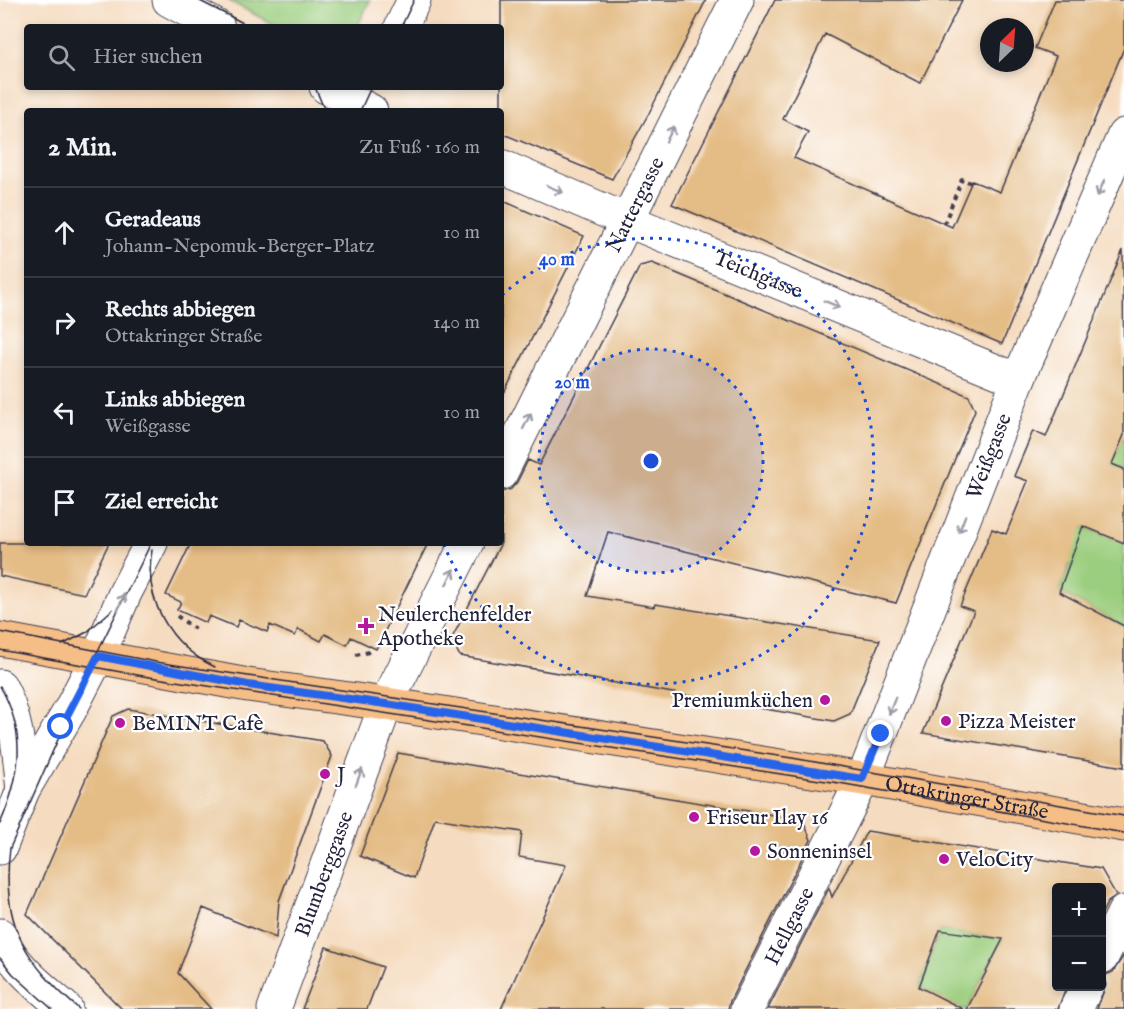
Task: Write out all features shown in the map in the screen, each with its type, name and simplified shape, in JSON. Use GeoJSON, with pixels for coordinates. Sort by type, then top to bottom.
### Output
{"type":"FeatureCollection","features":[{"type":"Feature","properties":{"kind":"main road","name":"Ottakringer Straße"},"geometry":{"type":"LineString","coordinates":[[0,639],[248,685],[386,704],[862,779],[1124,825]]}},
{"type":"Feature","properties":{"kind":"street"},"geometry":{"type":"LineString","coordinates":[[169,0],[213,24]]}},
{"type":"Feature","properties":{"kind":"street"},"geometry":{"type":"LineString","coordinates":[[402,24],[414,0]]}},
{"type":"Feature","properties":{"kind":"street","name":"Nattergasse"},"geometry":{"type":"LineString","coordinates":[[504,468],[737,0]]}},
{"type":"Feature","properties":{"kind":"street"},"geometry":{"type":"LineString","coordinates":[[333,90],[366,104]]}},
{"type":"Feature","properties":{"kind":"street","name":"Weißgasse"},"geometry":{"type":"LineString","coordinates":[[862,779],[1018,380],[1124,135]]}},
{"type":"Feature","properties":{"kind":"street","name":"Teichgasse"},"geometry":{"type":"LineString","coordinates":[[504,167],[626,220],[1018,380]]}},
{"type":"Feature","properties":{"kind":"street"},"geometry":{"type":"LineString","coordinates":[[0,848],[23,790],[70,710],[98,656],[125,593],[149,546]]}},
{"type":"Feature","properties":{"kind":"street"},"geometry":{"type":"LineString","coordinates":[[386,704],[465,546]]}},
{"type":"Feature","properties":{"kind":"street"},"geometry":{"type":"LineString","coordinates":[[0,686],[9,702],[17,729],[23,790]]}},
{"type":"Feature","properties":{"kind":"street","name":"Blumberggasse"},"geometry":{"type":"LineString","coordinates":[[274,1009],[386,704]]}},
{"type":"Feature","properties":{"kind":"street","name":"Hellgasse"},"geometry":{"type":"LineString","coordinates":[[747,1009],[862,779]]}},
{"type":"Feature","properties":{"kind":"street"},"geometry":{"type":"LineString","coordinates":[[1106,947],[1124,912]]}},
{"type":"Feature","properties":{"kind":"street"},"geometry":{"type":"LineString","coordinates":[[0,935],[13,958],[29,977],[66,1009]]}},
{"type":"Feature","properties":{"kind":"street"},"geometry":{"type":"LineString","coordinates":[[1076,1009],[1085,991]]}},
{"type":"Feature","properties":{"kind":"path"},"geometry":{"type":"LineString","coordinates":[[944,224],[962,179],[971,183]]}},
{"type":"Feature","properties":{"kind":"path"},"geometry":{"type":"LineString","coordinates":[[177,616],[195,630]]}},
{"type":"Feature","properties":{"kind":"path"},"geometry":{"type":"LineString","coordinates":[[356,655],[376,650]]}},
{"type":"Feature","properties":{"kind":"green space"},"geometry":{"type":"Polygon","coordinates":[[[228,0],[370,0],[358,24],[272,24],[228,0]]]}},
{"type":"Feature","properties":{"kind":"green space"},"geometry":{"type":"Polygon","coordinates":[[[1124,435],[1124,469],[1112,464],[1124,435]]]}},
{"type":"Feature","properties":{"kind":"green space"},"geometry":{"type":"Polygon","coordinates":[[[1077,524],[1124,543],[1124,626],[1059,592],[1070,563],[1061,558],[1077,524]]]}},
{"type":"Feature","properties":{"kind":"green space"},"geometry":{"type":"Polygon","coordinates":[[[940,930],[993,938],[1006,933],[967,1009],[962,1009],[919,987],[940,930]]]}},
{"type":"Feature","properties":{"kind":"building"},"geometry":{"type":"Polygon","coordinates":[[[501,0],[706,0],[649,113],[612,179],[504,134],[501,90],[504,90],[504,24],[501,24],[501,0]]]}},
{"type":"Feature","properties":{"kind":"building"},"geometry":{"type":"Polygon","coordinates":[[[775,0],[962,0],[920,83],[825,34],[783,119],[808,132],[794,158],[952,227],[972,181],[1000,192],[1056,56],[1035,48],[1055,0],[1124,0],[1124,48],[1002,344],[672,204],[775,0]]]}},
{"type":"Feature","properties":{"kind":"building"},"geometry":{"type":"Polygon","coordinates":[[[504,201],[584,236],[504,393],[504,201]]]}},
{"type":"Feature","properties":{"kind":"building"},"geometry":{"type":"Polygon","coordinates":[[[1123,250],[1124,435],[1112,464],[1124,469],[1124,543],[1083,526],[1059,592],[1124,626],[1124,767],[923,733],[974,611],[960,606],[992,529],[1006,534],[1028,481],[1014,476],[1033,431],[1046,437],[1123,250]]]}},
{"type":"Feature","properties":{"kind":"building"},"geometry":{"type":"Polygon","coordinates":[[[652,263],[969,396],[975,410],[896,603],[608,532],[587,596],[654,607],[655,604],[880,640],[850,714],[834,721],[460,656],[451,640],[499,546],[504,546],[504,491],[511,489],[517,482],[528,460],[539,465],[640,266],[652,263]]]}},
{"type":"Feature","properties":{"kind":"building"},"geometry":{"type":"Polygon","coordinates":[[[0,543],[24,543],[24,546],[108,546],[84,594],[0,576],[0,543]]]}},
{"type":"Feature","properties":{"kind":"building"},"geometry":{"type":"Polygon","coordinates":[[[190,546],[427,546],[376,649],[351,637],[347,645],[325,634],[321,641],[298,629],[295,636],[270,625],[267,632],[239,620],[236,627],[209,616],[206,623],[177,610],[181,602],[166,595],[190,546]]]}},
{"type":"Feature","properties":{"kind":"building"},"geometry":{"type":"Polygon","coordinates":[[[128,709],[323,741],[332,756],[279,901],[276,938],[203,908],[178,973],[211,1009],[122,1009],[27,914],[113,716],[128,709]]]}},
{"type":"Feature","properties":{"kind":"building"},"geometry":{"type":"Polygon","coordinates":[[[398,753],[803,820],[811,840],[728,1009],[501,1009],[566,865],[519,857],[522,832],[435,818],[414,878],[360,856],[398,753]]]}},
{"type":"Feature","properties":{"kind":"building"},"geometry":{"type":"Polygon","coordinates":[[[867,831],[1101,869],[1116,895],[1106,905],[1106,883],[1052,883],[1052,991],[1065,991],[1058,1009],[967,1009],[1003,939],[940,930],[919,987],[963,1009],[768,1009],[829,888],[832,897],[867,831]]]}},
{"type":"Feature","properties":{"kind":"building"},"geometry":{"type":"Polygon","coordinates":[[[326,947],[383,967],[367,1009],[302,1009],[326,947]]]}},
{"type":"Feature","properties":{"kind":"building"},"geometry":{"type":"Polygon","coordinates":[[[1124,955],[1124,1009],[1097,1009],[1104,991],[1106,991],[1106,975],[1113,972],[1124,955]]]}},
{"type":"Feature","properties":{"kind":"tram line"},"geometry":{"type":"LineString","coordinates":[[198,0],[245,24]]}},
{"type":"Feature","properties":{"kind":"tram line"},"geometry":{"type":"LineString","coordinates":[[402,24],[414,0]]}},
{"type":"Feature","properties":{"kind":"tram line"},"geometry":{"type":"LineString","coordinates":[[316,90],[324,108]]}},
{"type":"Feature","properties":{"kind":"tram line"},"geometry":{"type":"LineString","coordinates":[[361,108],[370,90]]}},
{"type":"Feature","properties":{"kind":"tram line"},"geometry":{"type":"LineString","coordinates":[[79,1009],[45,976],[21,940],[9,899],[10,848],[90,667],[150,546]]}},
{"type":"Feature","properties":{"kind":"tram line"},"geometry":{"type":"LineString","coordinates":[[152,550],[150,569],[152,586],[163,619],[185,647],[215,667]]}},
{"type":"Feature","properties":{"kind":"tram line"},"geometry":{"type":"LineString","coordinates":[[62,645],[87,632],[113,609]]}},
{"type":"Feature","properties":{"kind":"tram line"},"geometry":{"type":"LineString","coordinates":[[0,632],[156,662],[792,758],[1124,816]]}},
{"type":"Feature","properties":{"kind":"tram line"},"geometry":{"type":"LineString","coordinates":[[0,650],[143,676],[839,783],[1124,833]]}},
{"type":"Feature","properties":{"kind":"tram line"},"geometry":{"type":"LineString","coordinates":[[0,686],[9,703],[14,721],[18,755],[13,789],[0,824]]}},
{"type":"Feature","properties":{"kind":"tram line"},"geometry":{"type":"LineString","coordinates":[[0,958],[13,974],[52,1009]]}},
{"type":"Feature","properties":{"kind":"place","name":"Neulerchenfelder Apotheke"},"geometry":{"type":"Point","coordinates":[366,626]}},
{"type":"Feature","properties":{"kind":"place","name":"Premiumküchen"},"geometry":{"type":"Point","coordinates":[825,700]}},
{"type":"Feature","properties":{"kind":"place","name":"Pizza Meister"},"geometry":{"type":"Point","coordinates":[946,721]}},
{"type":"Feature","properties":{"kind":"place","name":"BeMINT Cafè"},"geometry":{"type":"Point","coordinates":[120,723]}},
{"type":"Feature","properties":{"kind":"place","name":"J"},"geometry":{"type":"Point","coordinates":[325,774]}},
{"type":"Feature","properties":{"kind":"place","name":"Friseur Ilay 16"},"geometry":{"type":"Point","coordinates":[694,817]}},
{"type":"Feature","properties":{"kind":"place","name":"Sonneninsel"},"geometry":{"type":"Point","coordinates":[755,851]}},
{"type":"Feature","properties":{"kind":"place","name":"VeloCity"},"geometry":{"type":"Point","coordinates":[944,859]}},
{"type":"Feature","properties":{"kind":"route"},"geometry":{"type":"LineString","coordinates":[[61,727],[98,656],[248,685],[386,704],[862,779],[881,734]]}}]}
